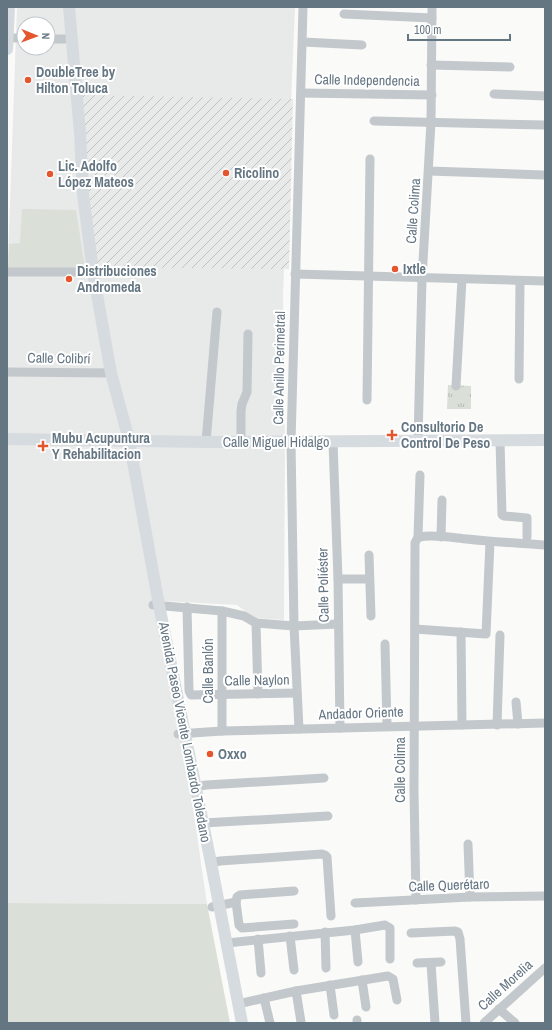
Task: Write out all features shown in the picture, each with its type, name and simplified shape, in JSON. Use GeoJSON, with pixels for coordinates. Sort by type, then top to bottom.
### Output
{"type":"FeatureCollection","features":[{"type":"Feature","properties":{"kind":"main road"},"geometry":{"type":"LineString","coordinates":[[7,49],[9,7]]}},
{"type":"Feature","properties":{"kind":"main road","name":"Avenida Paseo Vicente Lombardo Toledano"},"geometry":{"type":"LineString","coordinates":[[69,7],[80,133],[83,194],[93,272],[111,373],[129,440],[156,605],[216,906],[235,1023]]}},
{"type":"Feature","properties":{"kind":"main road","name":"Calle Miguel Hidalgo"},"geometry":{"type":"LineString","coordinates":[[7,439],[206,442],[545,440]]}},
{"type":"Feature","properties":{"kind":"main road","name":"Avenida Paseo Vicente Lombardo Toledano"},"geometry":{"type":"LineString","coordinates":[[181,734],[203,823],[211,863],[216,906],[227,943],[242,1023]]}},
{"type":"Feature","properties":{"kind":"street","name":"Calle Anillo Perimetral"},"geometry":{"type":"LineString","coordinates":[[298,729],[294,626],[291,442],[304,7]]}},
{"type":"Feature","properties":{"kind":"street","name":"Calle Colima"},"geometry":{"type":"LineString","coordinates":[[418,440],[422,279],[430,170],[432,7]]}},
{"type":"Feature","properties":{"kind":"street"},"geometry":{"type":"LineString","coordinates":[[344,14],[432,18]]}},
{"type":"Feature","properties":{"kind":"street"},"geometry":{"type":"LineString","coordinates":[[56,38],[71,39]]}},
{"type":"Feature","properties":{"kind":"street"},"geometry":{"type":"LineString","coordinates":[[303,42],[362,45]]}},
{"type":"Feature","properties":{"kind":"street"},"geometry":{"type":"LineString","coordinates":[[431,65],[510,67]]}},
{"type":"Feature","properties":{"kind":"street","name":"Calle Independencia"},"geometry":{"type":"LineString","coordinates":[[301,93],[432,95]]}},
{"type":"Feature","properties":{"kind":"street"},"geometry":{"type":"LineString","coordinates":[[494,94],[545,96]]}},
{"type":"Feature","properties":{"kind":"street"},"geometry":{"type":"LineString","coordinates":[[374,121],[545,125]]}},
{"type":"Feature","properties":{"kind":"street"},"geometry":{"type":"LineString","coordinates":[[367,400],[370,159]]}},
{"type":"Feature","properties":{"kind":"street"},"geometry":{"type":"LineString","coordinates":[[430,170],[544,175]]}},
{"type":"Feature","properties":{"kind":"street"},"geometry":{"type":"LineString","coordinates":[[7,272],[93,272]]}},
{"type":"Feature","properties":{"kind":"street"},"geometry":{"type":"LineString","coordinates":[[295,274],[422,279],[545,281]]}},
{"type":"Feature","properties":{"kind":"street"},"geometry":{"type":"LineString","coordinates":[[456,386],[462,280]]}},
{"type":"Feature","properties":{"kind":"street"},"geometry":{"type":"LineString","coordinates":[[519,379],[520,280]]}},
{"type":"Feature","properties":{"kind":"street"},"geometry":{"type":"LineString","coordinates":[[206,442],[217,312]]}},
{"type":"Feature","properties":{"kind":"street"},"geometry":{"type":"LineString","coordinates":[[241,442],[241,411],[247,392],[248,334]]}},
{"type":"Feature","properties":{"kind":"street","name":"Calle Colibrí"},"geometry":{"type":"LineString","coordinates":[[7,372],[111,373]]}},
{"type":"Feature","properties":{"kind":"street"},"geometry":{"type":"LineString","coordinates":[[500,441],[502,515],[527,518],[527,537]]}},
{"type":"Feature","properties":{"kind":"street","name":"Calle Poliéster"},"geometry":{"type":"LineString","coordinates":[[333,442],[338,579],[340,728]]}},
{"type":"Feature","properties":{"kind":"street","name":"Calle Colima"},"geometry":{"type":"LineString","coordinates":[[416,900],[414,725],[417,540],[420,475]]}},
{"type":"Feature","properties":{"kind":"street"},"geometry":{"type":"LineString","coordinates":[[442,500],[442,537]]}},
{"type":"Feature","properties":{"kind":"street"},"geometry":{"type":"LineString","coordinates":[[417,540],[442,537],[490,542],[545,545]]}},
{"type":"Feature","properties":{"kind":"street"},"geometry":{"type":"LineString","coordinates":[[415,629],[486,634],[490,542]]}},
{"type":"Feature","properties":{"kind":"street"},"geometry":{"type":"LineString","coordinates":[[369,555],[371,616]]}},
{"type":"Feature","properties":{"kind":"street"},"geometry":{"type":"LineString","coordinates":[[338,579],[369,579]]}},
{"type":"Feature","properties":{"kind":"street"},"geometry":{"type":"LineString","coordinates":[[156,605],[222,611],[244,616],[256,624],[294,626],[338,624]]}},
{"type":"Feature","properties":{"kind":"street","name":"Calle Naylon"},"geometry":{"type":"LineString","coordinates":[[187,607],[190,694],[297,693]]}},
{"type":"Feature","properties":{"kind":"street","name":"Calle Banlón"},"geometry":{"type":"LineString","coordinates":[[222,611],[222,731]]}},
{"type":"Feature","properties":{"kind":"street"},"geometry":{"type":"LineString","coordinates":[[256,624],[258,694]]}},
{"type":"Feature","properties":{"kind":"street"},"geometry":{"type":"LineString","coordinates":[[461,632],[462,725]]}},
{"type":"Feature","properties":{"kind":"street"},"geometry":{"type":"LineString","coordinates":[[497,725],[500,635]]}},
{"type":"Feature","properties":{"kind":"street"},"geometry":{"type":"LineString","coordinates":[[385,644],[387,726]]}},
{"type":"Feature","properties":{"kind":"street"},"geometry":{"type":"LineString","coordinates":[[516,702],[518,724]]}},
{"type":"Feature","properties":{"kind":"street","name":"Andador Oriente"},"geometry":{"type":"LineString","coordinates":[[181,734],[222,731],[414,725],[497,725],[545,723]]}},
{"type":"Feature","properties":{"kind":"street"},"geometry":{"type":"LineString","coordinates":[[195,787],[206,785],[324,778]]}},
{"type":"Feature","properties":{"kind":"street"},"geometry":{"type":"LineString","coordinates":[[203,823],[328,816]]}},
{"type":"Feature","properties":{"kind":"street"},"geometry":{"type":"LineString","coordinates":[[468,844],[470,897]]}},
{"type":"Feature","properties":{"kind":"street"},"geometry":{"type":"LineString","coordinates":[[211,863],[220,861],[325,855],[327,857],[331,916]]}},
{"type":"Feature","properties":{"kind":"street"},"geometry":{"type":"LineString","coordinates":[[294,891],[240,895],[237,897],[236,902],[239,925],[242,928],[294,924]]}},
{"type":"Feature","properties":{"kind":"street","name":"Calle Querétaro"},"geometry":{"type":"LineString","coordinates":[[355,903],[470,897],[545,896]]}},
{"type":"Feature","properties":{"kind":"street"},"geometry":{"type":"LineString","coordinates":[[216,906],[236,902]]}},
{"type":"Feature","properties":{"kind":"street"},"geometry":{"type":"LineString","coordinates":[[227,943],[355,930],[385,925],[390,928],[390,959]]}},
{"type":"Feature","properties":{"kind":"street"},"geometry":{"type":"LineString","coordinates":[[355,930],[358,962]]}},
{"type":"Feature","properties":{"kind":"street"},"geometry":{"type":"LineString","coordinates":[[325,932],[326,968]]}},
{"type":"Feature","properties":{"kind":"street"},"geometry":{"type":"LineString","coordinates":[[411,933],[458,932],[460,939],[466,1023]]}},
{"type":"Feature","properties":{"kind":"street"},"geometry":{"type":"LineString","coordinates":[[290,936],[294,970]]}},
{"type":"Feature","properties":{"kind":"street"},"geometry":{"type":"LineString","coordinates":[[258,939],[261,973]]}},
{"type":"Feature","properties":{"kind":"street"},"geometry":{"type":"LineString","coordinates":[[417,963],[441,962]]}},
{"type":"Feature","properties":{"kind":"street"},"geometry":{"type":"LineString","coordinates":[[431,963],[435,1023]]}},
{"type":"Feature","properties":{"kind":"street","name":"Calle Morelia"},"geometry":{"type":"LineString","coordinates":[[484,1023],[545,968]]}},
{"type":"Feature","properties":{"kind":"street"},"geometry":{"type":"LineString","coordinates":[[238,1004],[296,991],[388,976],[393,979],[397,1000]]}},
{"type":"Feature","properties":{"kind":"street"},"geometry":{"type":"LineString","coordinates":[[362,980],[366,1007]]}},
{"type":"Feature","properties":{"kind":"street"},"geometry":{"type":"LineString","coordinates":[[330,985],[334,1015]]}},
{"type":"Feature","properties":{"kind":"street"},"geometry":{"type":"LineString","coordinates":[[296,991],[301,1022]]}},
{"type":"Feature","properties":{"kind":"street"},"geometry":{"type":"LineString","coordinates":[[264,998],[270,1023]]}},
{"type":"Feature","properties":{"kind":"street"},"geometry":{"type":"LineString","coordinates":[[499,1009],[515,1023]]}},
{"type":"Feature","properties":{"kind":"shaded area"},"geometry":{"type":"Polygon","coordinates":[[[17,7],[295,7],[283,294],[285,444],[284,620],[254,618],[237,605],[163,601],[207,904],[7,903],[7,288],[16,35],[16,56],[56,56],[56,16],[17,16],[17,7]]]}},
{"type":"Feature","properties":{"kind":"shaded area","name":"Ricolino"},"geometry":{"type":"Polygon","coordinates":[[[76,95],[293,99],[289,269],[96,267],[76,95]]]}},
{"type":"Feature","properties":{"kind":"green space"},"geometry":{"type":"Polygon","coordinates":[[[22,209],[76,210],[85,269],[8,271],[9,244],[20,243],[22,209]]]}},
{"type":"Feature","properties":{"kind":"green space"},"geometry":{"type":"Polygon","coordinates":[[[448,385],[471,386],[471,409],[447,409],[448,385]]]}},
{"type":"Feature","properties":{"kind":"green space"},"geometry":{"type":"Polygon","coordinates":[[[7,903],[207,904],[230,1023],[7,1023],[7,903]]]}},
{"type":"Feature","properties":{"kind":"place","name":"DoubleTree by Hilton Toluca"},"geometry":{"type":"Point","coordinates":[28,80]}},
{"type":"Feature","properties":{"kind":"place","name":"Ricolino"},"geometry":{"type":"Point","coordinates":[226,173]}},
{"type":"Feature","properties":{"kind":"place","name":"Lic. Adolfo López Mateos"},"geometry":{"type":"Point","coordinates":[50,174]}},
{"type":"Feature","properties":{"kind":"place","name":"Ixtle"},"geometry":{"type":"Point","coordinates":[395,269]}},
{"type":"Feature","properties":{"kind":"place","name":"Distribuciones Andromeda"},"geometry":{"type":"Point","coordinates":[69,279]}},
{"type":"Feature","properties":{"kind":"place","name":"Consultorio De Control De Peso"},"geometry":{"type":"Point","coordinates":[392,435]}},
{"type":"Feature","properties":{"kind":"place","name":"Mubu Acupuntura Y Rehabilitacion"},"geometry":{"type":"Point","coordinates":[43,446]}},
{"type":"Feature","properties":{"kind":"place","name":"Oxxo"},"geometry":{"type":"Point","coordinates":[210,754]}}]}
